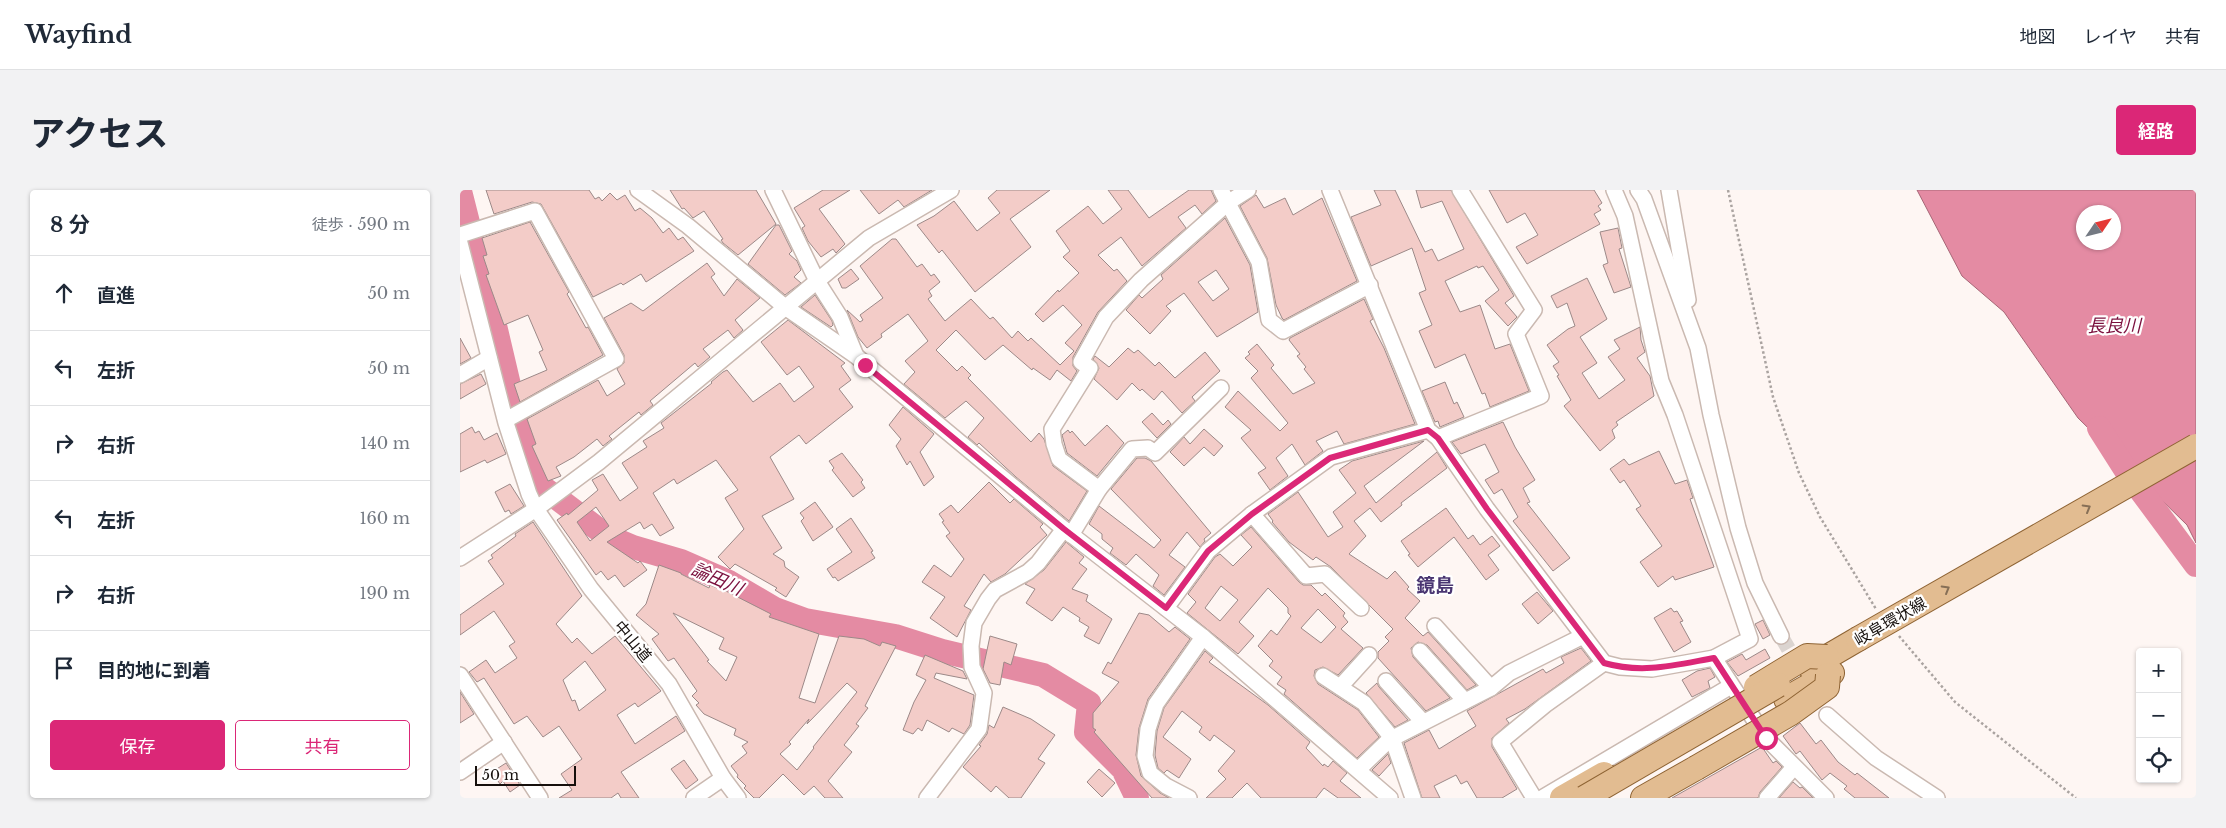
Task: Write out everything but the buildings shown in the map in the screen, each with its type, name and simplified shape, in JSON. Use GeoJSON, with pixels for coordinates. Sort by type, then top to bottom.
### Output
{"type":"FeatureCollection","features":[{"type":"Feature","properties":{"kind":"main road","name":"岐阜環状線"},"geometry":{"type":"LineString","coordinates":[[1584,798],[1782,692],[1862,646],[2196,446]]}},
{"type":"Feature","properties":{"kind":"main road","name":"岐阜環状線"},"geometry":{"type":"LineString","coordinates":[[1862,646],[2196,465]]}},
{"type":"Feature","properties":{"kind":"main road"},"geometry":{"type":"LineString","coordinates":[[1562,798],[1807,656],[1827,666],[1828,687],[1791,713],[1643,798]]}},
{"type":"Feature","properties":{"kind":"main road","name":"岐阜環状線"},"geometry":{"type":"LineString","coordinates":[[1616,798],[1782,692]]}},
{"type":"Feature","properties":{"kind":"street"},"geometry":{"type":"LineString","coordinates":[[638,190],[688,226],[785,307],[856,356],[1068,532],[1203,637],[1359,769],[1390,798]]}},
{"type":"Feature","properties":{"kind":"street"},"geometry":{"type":"LineString","coordinates":[[773,190],[817,281],[840,317],[856,356]]}},
{"type":"Feature","properties":{"kind":"street"},"geometry":{"type":"LineString","coordinates":[[460,558],[536,509],[599,462],[870,238],[951,190]]}},
{"type":"Feature","properties":{"kind":"street"},"geometry":{"type":"LineString","coordinates":[[1099,489],[1061,461],[1054,444],[1052,429],[1090,368],[1081,362],[1106,317],[1129,292],[1225,196],[1248,190]]}},
{"type":"Feature","properties":{"kind":"street"},"geometry":{"type":"LineString","coordinates":[[1330,190],[1433,434],[1487,509],[1604,663],[1620,667],[1652,669],[1714,658],[1750,639],[1675,415],[1661,381],[1625,216],[1614,190]]}},
{"type":"Feature","properties":{"kind":"street"},"geometry":{"type":"LineString","coordinates":[[1166,608],[1208,551],[1252,514],[1330,458],[1433,434],[1541,396],[1516,334],[1534,310],[1460,190]]}},
{"type":"Feature","properties":{"kind":"street"},"geometry":{"type":"LineString","coordinates":[[1638,190],[1644,199],[1694,336]]}},
{"type":"Feature","properties":{"kind":"street"},"geometry":{"type":"LineString","coordinates":[[1669,190],[1694,336],[1738,528],[1755,583],[1781,636]]}},
{"type":"Feature","properties":{"kind":"street"},"geometry":{"type":"LineString","coordinates":[[1225,196],[1259,262],[1269,320],[1283,330],[1370,285]]}},
{"type":"Feature","properties":{"kind":"street"},"geometry":{"type":"LineString","coordinates":[[464,235],[535,211],[616,359],[513,416]]}},
{"type":"Feature","properties":{"kind":"street","name":"中山道"},"geometry":{"type":"LineString","coordinates":[[464,235],[489,358],[513,416],[529,494],[536,509],[590,590],[668,684],[723,778],[738,798]]}},
{"type":"Feature","properties":{"kind":"street"},"geometry":{"type":"LineString","coordinates":[[460,374],[489,358]]}},
{"type":"Feature","properties":{"kind":"street"},"geometry":{"type":"LineString","coordinates":[[927,798],[979,729],[984,693],[972,667],[971,646],[974,623],[988,598],[995,590],[1028,572],[1068,532],[1099,489],[1132,449],[1148,448],[1155,453],[1221,388]]}},
{"type":"Feature","properties":{"kind":"street"},"geometry":{"type":"LineString","coordinates":[[1252,514],[1306,576],[1325,574],[1361,608]]}},
{"type":"Feature","properties":{"kind":"street"},"geometry":{"type":"LineString","coordinates":[[1436,626],[1491,688]]}},
{"type":"Feature","properties":{"kind":"street"},"geometry":{"type":"LineString","coordinates":[[1359,769],[1392,738],[1491,688],[1509,673],[1583,636]]}},
{"type":"Feature","properties":{"kind":"street"},"geometry":{"type":"LineString","coordinates":[[1189,798],[1166,786],[1150,773],[1145,756],[1148,729],[1156,704],[1203,637]]}},
{"type":"Feature","properties":{"kind":"street"},"geometry":{"type":"LineString","coordinates":[[1420,651],[1465,701]]}},
{"type":"Feature","properties":{"kind":"street"},"geometry":{"type":"LineString","coordinates":[[1340,687],[1369,655]]}},
{"type":"Feature","properties":{"kind":"street"},"geometry":{"type":"LineString","coordinates":[[1714,658],[1766,738],[1826,798]]}},
{"type":"Feature","properties":{"kind":"street"},"geometry":{"type":"LineString","coordinates":[[1534,798],[1500,742],[1545,705],[1604,663]]}},
{"type":"Feature","properties":{"kind":"street"},"geometry":{"type":"LineString","coordinates":[[460,675],[540,798]]}},
{"type":"Feature","properties":{"kind":"street"},"geometry":{"type":"LineString","coordinates":[[1323,676],[1364,703],[1392,738],[1413,798]]}},
{"type":"Feature","properties":{"kind":"street"},"geometry":{"type":"LineString","coordinates":[[1386,681],[1424,722]]}},
{"type":"Feature","properties":{"kind":"street"},"geometry":{"type":"LineString","coordinates":[[1542,798],[1732,686]]}},
{"type":"Feature","properties":{"kind":"street"},"geometry":{"type":"LineString","coordinates":[[1827,715],[1876,758],[1937,798]]}},
{"type":"Feature","properties":{"kind":"street"},"geometry":{"type":"LineString","coordinates":[[1662,798],[1766,738]]}},
{"type":"Feature","properties":{"kind":"street"},"geometry":{"type":"LineString","coordinates":[[460,772],[504,742]]}},
{"type":"Feature","properties":{"kind":"street"},"geometry":{"type":"LineString","coordinates":[[1767,798],[1794,766]]}},
{"type":"Feature","properties":{"kind":"street"},"geometry":{"type":"LineString","coordinates":[[694,798],[723,778]]}},
{"type":"Feature","properties":{"kind":"path"},"geometry":{"type":"LineString","coordinates":[[1728,190],[1773,397],[1800,473],[1820,517],[1881,616]]}},
{"type":"Feature","properties":{"kind":"path"},"geometry":{"type":"LineString","coordinates":[[1894,630],[1955,702],[2076,798]]}},
{"type":"Feature","properties":{"kind":"water","name":"長良川"},"geometry":{"type":"Polygon","coordinates":[[[1917,190],[2196,190],[2196,543],[2187,525],[2078,418],[2004,312],[1962,276],[1917,190]]]}},
{"type":"Feature","properties":{"kind":"waterway","name":"論田川"},"geometry":{"type":"LineString","coordinates":[[460,191],[478,262],[482,270],[521,436],[537,483],[607,536],[633,547],[681,561],[729,582],[775,609],[805,620],[895,636],[942,651],[1043,675],[1089,703],[1086,732],[1123,769],[1137,798]]}},
{"type":"Feature","properties":{"kind":"waterway","name":"長良川"},"geometry":{"type":"LineString","coordinates":[[2099,428],[2127,472],[2196,565]]}},
{"type":"Feature","properties":{"kind":"tunnel"},"geometry":{"type":"LineString","coordinates":[[1781,636],[1800,669]]}},
{"type":"Feature","properties":{"kind":"district","name":"鏡島"},"geometry":{"type":"Point","coordinates":[1435,585]}},
{"type":"Feature","properties":{"kind":"route"},"geometry":{"type":"LineString","coordinates":[[865,365],[1064,529],[1166,608],[1208,551],[1252,514],[1330,458],[1428,430],[1438,438],[1487,509],[1604,663],[1620,667],[1652,669],[1714,658],[1766,738]]}}]}
